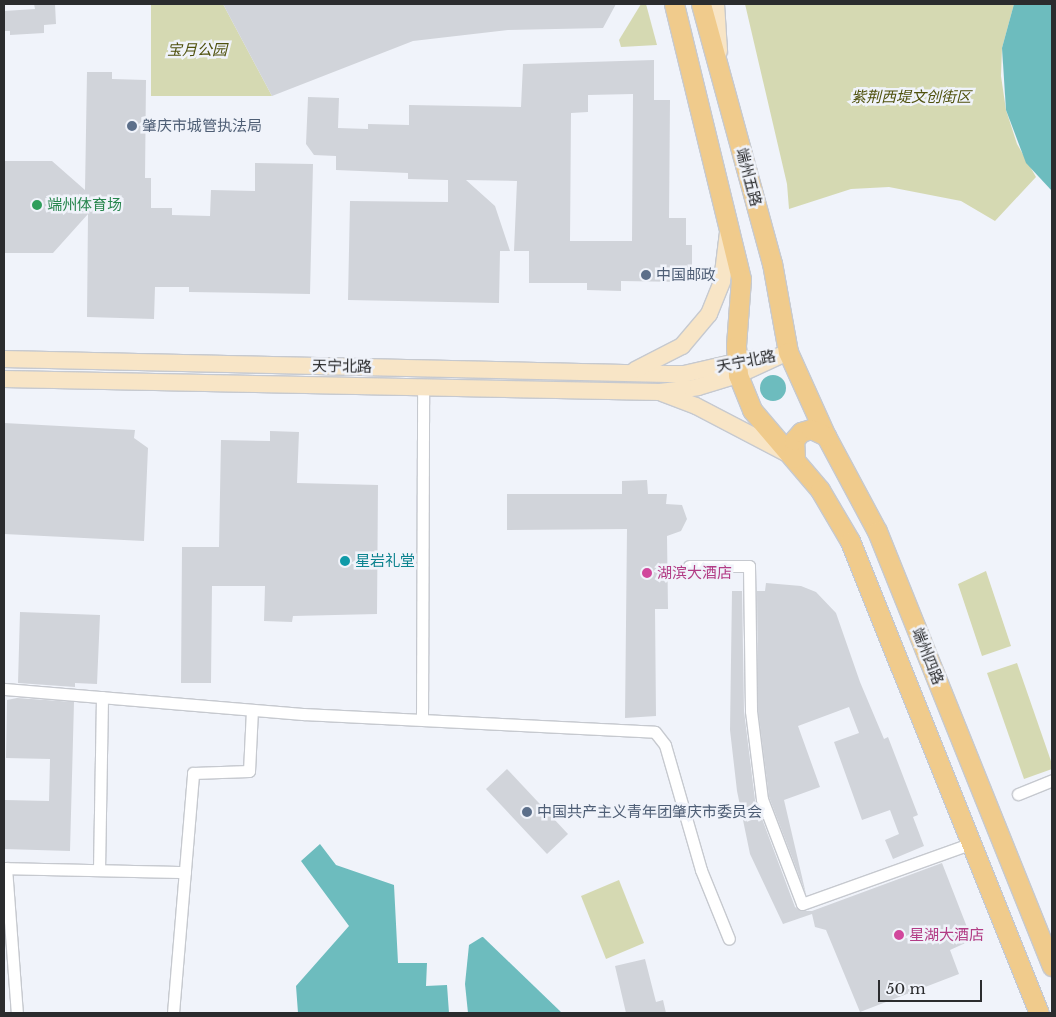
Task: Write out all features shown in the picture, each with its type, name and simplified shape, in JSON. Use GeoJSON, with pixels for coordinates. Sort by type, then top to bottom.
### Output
{"type":"FeatureCollection","features":[{"type":"Feature","properties":{"kind":"main road","name":"端州五路"},"geometry":{"type":"LineString","coordinates":[[674,4],[729,223],[741,279],[737,368]]}},
{"type":"Feature","properties":{"kind":"main road","name":"端州五路"},"geometry":{"type":"LineString","coordinates":[[701,4],[772,263],[788,352]]}},
{"type":"Feature","properties":{"kind":"main road"},"geometry":{"type":"LineString","coordinates":[[716,4],[720,68]]}},
{"type":"Feature","properties":{"kind":"main road"},"geometry":{"type":"LineString","coordinates":[[633,371],[682,346],[709,314],[722,282],[729,223]]}},
{"type":"Feature","properties":{"kind":"main road","name":"天宁北路"},"geometry":{"type":"LineString","coordinates":[[4,379],[660,392],[698,387],[737,368],[788,352]]}},
{"type":"Feature","properties":{"kind":"main road","name":"端州四路"},"geometry":{"type":"LineString","coordinates":[[788,352],[826,436],[877,531],[1052,966]]}},
{"type":"Feature","properties":{"kind":"main road","name":"天宁北路"},"geometry":{"type":"LineString","coordinates":[[4,359],[633,371],[684,374],[737,368]]}},
{"type":"Feature","properties":{"kind":"main road","name":"端州四路"},"geometry":{"type":"LineString","coordinates":[[737,368],[752,410],[795,458],[820,490],[850,541],[1039,1013]]}},
{"type":"Feature","properties":{"kind":"main road"},"geometry":{"type":"LineString","coordinates":[[660,392],[696,406],[795,458]]}},
{"type":"Feature","properties":{"kind":"main road"},"geometry":{"type":"LineString","coordinates":[[795,458],[794,440],[801,432],[810,429],[826,436]]}},
{"type":"Feature","properties":{"kind":"street"},"geometry":{"type":"LineString","coordinates":[[422,718],[423,388]]}},
{"type":"Feature","properties":{"kind":"street"},"geometry":{"type":"LineString","coordinates":[[689,566],[749,566],[751,711],[762,799],[802,904],[970,844]]}},
{"type":"Feature","properties":{"kind":"street"},"geometry":{"type":"LineString","coordinates":[[4,689],[252,710],[655,732],[665,745],[701,870],[729,939]]}},
{"type":"Feature","properties":{"kind":"street"},"geometry":{"type":"LineString","coordinates":[[99,870],[102,698]]}},
{"type":"Feature","properties":{"kind":"street"},"geometry":{"type":"LineString","coordinates":[[173,1013],[193,773],[249,771],[252,710]]}},
{"type":"Feature","properties":{"kind":"street"},"geometry":{"type":"LineString","coordinates":[[1018,794],[1052,780]]}},
{"type":"Feature","properties":{"kind":"street"},"geometry":{"type":"LineString","coordinates":[[18,1013],[5,868],[185,872]]}},
{"type":"Feature","properties":{"kind":"green space","name":"宝月公园"},"geometry":{"type":"Polygon","coordinates":[[[151,4],[223,4],[272,96],[151,96],[151,4]]]}},
{"type":"Feature","properties":{"kind":"green space"},"geometry":{"type":"Polygon","coordinates":[[[641,4],[646,4],[657,45],[621,47],[619,40],[641,4]]]}},
{"type":"Feature","properties":{"kind":"green space","name":"紫荆西堤文创街区"},"geometry":{"type":"Polygon","coordinates":[[[745,4],[1014,4],[1002,48],[1001,76],[1006,110],[1017,144],[1036,177],[995,221],[961,201],[889,187],[851,189],[789,209],[787,184],[745,4]]]}},
{"type":"Feature","properties":{"kind":"green space"},"geometry":{"type":"Polygon","coordinates":[[[986,571],[1011,646],[982,656],[958,584],[986,571]]]}},
{"type":"Feature","properties":{"kind":"green space"},"geometry":{"type":"Polygon","coordinates":[[[1017,663],[1052,764],[1052,769],[1024,779],[987,673],[1017,663]]]}},
{"type":"Feature","properties":{"kind":"green space"},"geometry":{"type":"Polygon","coordinates":[[[619,880],[644,943],[606,959],[581,896],[619,880]]]}},
{"type":"Feature","properties":{"kind":"water"},"geometry":{"type":"Polygon","coordinates":[[[1014,4],[1052,4],[1052,191],[1026,163],[1006,110],[1002,48],[1014,4]]]}},
{"type":"Feature","properties":{"kind":"water"},"geometry":{"type":"Polygon","coordinates":[[[773,375],[782,379],[786,388],[782,397],[773,401],[764,397],[760,388],[764,379],[773,375]]]}},
{"type":"Feature","properties":{"kind":"water"},"geometry":{"type":"Polygon","coordinates":[[[320,844],[336,865],[394,885],[398,963],[427,963],[426,986],[447,985],[449,1013],[298,1013],[296,986],[349,926],[301,861],[320,844]]]}},
{"type":"Feature","properties":{"kind":"water"},"geometry":{"type":"Polygon","coordinates":[[[482,937],[562,1013],[468,1013],[465,984],[469,945],[482,937]]]}},
{"type":"Feature","properties":{"kind":"building"},"geometry":{"type":"Polygon","coordinates":[[[34,4],[55,4],[56,24],[44,25],[44,33],[10,35],[10,31],[4,31],[4,11],[35,9],[34,4]]]}},
{"type":"Feature","properties":{"kind":"building"},"geometry":{"type":"Polygon","coordinates":[[[223,4],[616,4],[603,28],[508,30],[413,41],[272,96],[223,4]]]}},
{"type":"Feature","properties":{"kind":"building"},"geometry":{"type":"Polygon","coordinates":[[[654,60],[654,100],[670,100],[669,218],[686,218],[686,245],[692,245],[692,274],[682,282],[621,281],[621,291],[587,290],[587,283],[529,283],[529,251],[514,251],[517,181],[466,180],[495,206],[510,251],[500,251],[499,303],[348,300],[350,201],[448,202],[448,180],[408,179],[408,173],[336,170],[336,156],[314,155],[306,144],[308,97],[339,98],[338,128],[368,129],[368,124],[409,125],[409,105],[521,107],[523,64],[654,60]],[[633,94],[588,95],[588,112],[571,113],[570,241],[632,241],[633,94]]]}},
{"type":"Feature","properties":{"kind":"building"},"geometry":{"type":"Polygon","coordinates":[[[87,72],[112,72],[112,79],[146,80],[145,178],[151,178],[151,208],[172,208],[172,215],[210,216],[211,190],[255,191],[255,163],[313,164],[310,294],[189,292],[189,287],[155,287],[154,319],[87,317],[88,214],[53,253],[4,253],[4,161],[52,161],[85,190],[87,72]]]}},
{"type":"Feature","properties":{"kind":"building"},"geometry":{"type":"Polygon","coordinates":[[[4,423],[135,430],[134,438],[148,448],[144,541],[4,534],[4,423]]]}},
{"type":"Feature","properties":{"kind":"building"},"geometry":{"type":"Polygon","coordinates":[[[270,431],[299,432],[297,483],[378,485],[377,614],[293,616],[292,622],[264,621],[265,586],[212,586],[211,683],[181,683],[182,547],[219,547],[221,440],[270,441],[270,431]]]}},
{"type":"Feature","properties":{"kind":"building","name":"湖滨大酒店"},"geometry":{"type":"Polygon","coordinates":[[[647,480],[648,494],[667,494],[666,504],[682,505],[687,519],[681,531],[667,536],[668,609],[655,609],[656,716],[625,718],[627,529],[507,530],[507,494],[622,494],[622,481],[647,480]]]}},
{"type":"Feature","properties":{"kind":"building"},"geometry":{"type":"Polygon","coordinates":[[[766,583],[801,586],[816,592],[836,613],[860,682],[884,739],[888,737],[918,815],[913,817],[924,846],[893,859],[885,840],[899,834],[890,810],[862,820],[834,742],[859,733],[849,707],[798,726],[820,787],[784,800],[806,894],[769,797],[758,710],[757,591],[765,591],[766,583]]]}},
{"type":"Feature","properties":{"kind":"building","name":"星湖大酒店"},"geometry":{"type":"Polygon","coordinates":[[[732,591],[742,591],[744,711],[755,800],[795,907],[800,911],[812,911],[942,863],[972,940],[950,950],[959,974],[860,1012],[826,930],[815,927],[812,914],[783,924],[750,854],[737,791],[730,730],[732,591]]]}},
{"type":"Feature","properties":{"kind":"building"},"geometry":{"type":"Polygon","coordinates":[[[20,612],[100,615],[97,684],[75,683],[75,687],[18,683],[20,612]]]}},
{"type":"Feature","properties":{"kind":"building"},"geometry":{"type":"Polygon","coordinates":[[[17,698],[74,702],[70,851],[4,849],[5,800],[49,801],[50,759],[6,758],[7,700],[17,698]]]}},
{"type":"Feature","properties":{"kind":"building","name":"中国共产主义青年团肇庆市委员会"},"geometry":{"type":"Polygon","coordinates":[[[507,769],[568,834],[547,854],[486,789],[507,769]]]}},
{"type":"Feature","properties":{"kind":"building"},"geometry":{"type":"Polygon","coordinates":[[[645,959],[656,1002],[663,1000],[666,1013],[626,1013],[615,966],[645,959]]]}},
{"type":"Feature","properties":{"kind":"place","name":"肇庆市城管执法局"},"geometry":{"type":"Point","coordinates":[132,126]}},
{"type":"Feature","properties":{"kind":"place","name":"端州体育场"},"geometry":{"type":"Point","coordinates":[37,205]}},
{"type":"Feature","properties":{"kind":"place","name":"中国邮政"},"geometry":{"type":"Point","coordinates":[646,275]}},
{"type":"Feature","properties":{"kind":"place","name":"星岩礼堂"},"geometry":{"type":"Point","coordinates":[345,561]}},
{"type":"Feature","properties":{"kind":"place","name":"湖滨大酒店"},"geometry":{"type":"Point","coordinates":[647,573]}},
{"type":"Feature","properties":{"kind":"place","name":"中国共产主义青年团肇庆市委员会"},"geometry":{"type":"Point","coordinates":[527,812]}},
{"type":"Feature","properties":{"kind":"place","name":"星湖大酒店"},"geometry":{"type":"Point","coordinates":[899,935]}}]}
